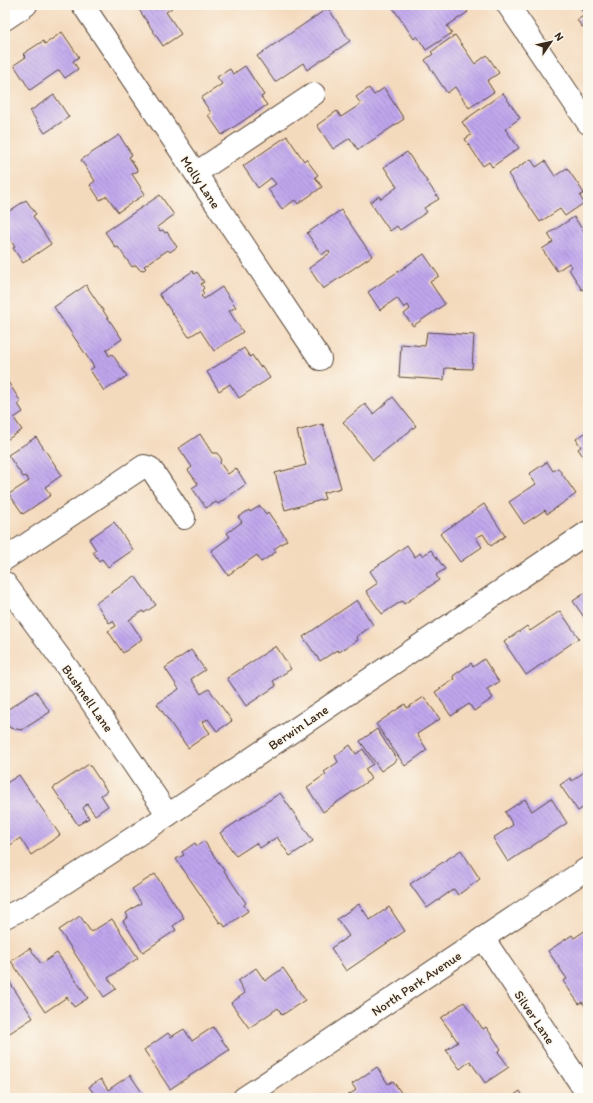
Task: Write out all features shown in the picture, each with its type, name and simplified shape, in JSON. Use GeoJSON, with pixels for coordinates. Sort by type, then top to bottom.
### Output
{"type":"FeatureCollection","features":[{"type":"Feature","properties":{"kind":"street"},"geometry":{"type":"LineString","coordinates":[[5,19],[26,5]]}},
{"type":"Feature","properties":{"kind":"street","name":"Molly Lane"},"geometry":{"type":"LineString","coordinates":[[82,5],[320,359]]}},
{"type":"Feature","properties":{"kind":"street"},"geometry":{"type":"LineString","coordinates":[[508,5],[588,123]]}},
{"type":"Feature","properties":{"kind":"street"},"geometry":{"type":"LineString","coordinates":[[196,173],[314,94]]}},
{"type":"Feature","properties":{"kind":"street"},"geometry":{"type":"LineString","coordinates":[[5,559],[144,466],[150,468],[154,472],[184,518]]}},
{"type":"Feature","properties":{"kind":"street","name":"Berwin Lane"},"geometry":{"type":"LineString","coordinates":[[5,917],[49,893],[168,815],[588,532]]}},
{"type":"Feature","properties":{"kind":"street","name":"Bushnell Lane"},"geometry":{"type":"LineString","coordinates":[[5,583],[78,682],[168,815]]}},
{"type":"Feature","properties":{"kind":"street","name":"North Park Avenue"},"geometry":{"type":"LineString","coordinates":[[244,1098],[588,868]]}},
{"type":"Feature","properties":{"kind":"street","name":"Silver Lane"},"geometry":{"type":"LineString","coordinates":[[483,938],[588,1095]]}},
{"type":"Feature","properties":{"kind":"building"},"geometry":{"type":"Polygon","coordinates":[[[136,5],[170,5],[172,8],[166,12],[181,34],[163,46],[136,5]]]}},
{"type":"Feature","properties":{"kind":"building"},"geometry":{"type":"Polygon","coordinates":[[[391,5],[463,5],[468,12],[447,26],[452,33],[426,50],[417,36],[414,39],[391,5]]]}},
{"type":"Feature","properties":{"kind":"building"},"geometry":{"type":"Polygon","coordinates":[[[578,5],[588,5],[588,29],[585,25],[582,27],[577,20],[585,15],[578,5]]]}},
{"type":"Feature","properties":{"kind":"building"},"geometry":{"type":"Polygon","coordinates":[[[328,8],[350,41],[307,70],[303,63],[275,82],[257,56],[328,8]]]}},
{"type":"Feature","properties":{"kind":"building"},"geometry":{"type":"Polygon","coordinates":[[[62,32],[79,57],[73,61],[78,69],[65,78],[59,70],[30,90],[14,65],[26,57],[23,54],[43,41],[45,44],[62,32]]]}},
{"type":"Feature","properties":{"kind":"building"},"geometry":{"type":"Polygon","coordinates":[[[455,35],[475,64],[487,55],[499,73],[487,81],[494,92],[469,108],[455,87],[447,93],[425,60],[433,54],[431,52],[455,35]]]}},
{"type":"Feature","properties":{"kind":"building"},"geometry":{"type":"Polygon","coordinates":[[[245,66],[264,95],[261,97],[267,105],[222,135],[208,115],[211,113],[201,98],[222,84],[217,77],[230,69],[233,74],[245,66]]]}},
{"type":"Feature","properties":{"kind":"building"},"geometry":{"type":"Polygon","coordinates":[[[369,88],[374,95],[384,88],[404,119],[358,150],[350,138],[333,149],[317,125],[337,111],[341,117],[361,104],[356,97],[369,88]]]}},
{"type":"Feature","properties":{"kind":"building"},"geometry":{"type":"Polygon","coordinates":[[[503,93],[520,118],[505,129],[519,148],[492,167],[489,162],[483,166],[465,139],[471,135],[462,122],[503,93]]]}},
{"type":"Feature","properties":{"kind":"building"},"geometry":{"type":"Polygon","coordinates":[[[54,95],[69,117],[45,133],[30,111],[54,95]]]}},
{"type":"Feature","properties":{"kind":"building"},"geometry":{"type":"Polygon","coordinates":[[[119,135],[132,155],[129,157],[138,171],[132,174],[145,194],[118,212],[107,196],[100,200],[90,185],[95,181],[81,160],[119,135]]]}},
{"type":"Feature","properties":{"kind":"building"},"geometry":{"type":"Polygon","coordinates":[[[287,136],[304,161],[306,159],[318,175],[315,177],[322,187],[298,204],[295,200],[282,209],[268,189],[276,184],[271,178],[258,188],[243,166],[287,136]]]}},
{"type":"Feature","properties":{"kind":"building"},"geometry":{"type":"Polygon","coordinates":[[[407,152],[439,199],[424,208],[427,212],[400,230],[397,226],[390,231],[370,202],[379,196],[381,199],[397,187],[384,167],[407,152]]]}},
{"type":"Feature","properties":{"kind":"building"},"geometry":{"type":"Polygon","coordinates":[[[531,159],[536,167],[545,161],[555,176],[567,168],[584,193],[580,196],[584,203],[565,216],[560,209],[540,222],[508,174],[531,159]]]}},
{"type":"Feature","properties":{"kind":"building"},"geometry":{"type":"Polygon","coordinates":[[[160,195],[174,215],[157,227],[160,231],[163,230],[165,233],[167,232],[177,247],[170,252],[168,250],[144,266],[146,268],[144,270],[139,269],[136,265],[132,267],[105,232],[160,195]]]}},
{"type":"Feature","properties":{"kind":"building"},"geometry":{"type":"Polygon","coordinates":[[[26,200],[36,214],[33,216],[51,244],[23,263],[13,248],[15,247],[6,233],[5,234],[5,214],[26,200]]]}},
{"type":"Feature","properties":{"kind":"building"},"geometry":{"type":"Polygon","coordinates":[[[341,210],[372,256],[323,289],[309,268],[330,253],[328,250],[322,255],[307,233],[341,210]]]}},
{"type":"Feature","properties":{"kind":"building"},"geometry":{"type":"Polygon","coordinates":[[[574,217],[588,238],[588,286],[582,290],[569,269],[572,267],[569,263],[557,271],[542,249],[553,242],[548,234],[574,217]]]}},
{"type":"Feature","properties":{"kind":"building"},"geometry":{"type":"Polygon","coordinates":[[[424,254],[439,276],[430,282],[445,304],[413,326],[404,314],[410,309],[408,305],[404,308],[397,298],[380,310],[368,292],[424,254]]]}},
{"type":"Feature","properties":{"kind":"building"},"geometry":{"type":"Polygon","coordinates":[[[193,271],[194,274],[197,272],[204,282],[201,284],[204,288],[202,290],[204,294],[201,296],[204,299],[222,287],[236,307],[229,311],[243,332],[214,351],[200,330],[189,337],[159,294],[193,271]]]}},
{"type":"Feature","properties":{"kind":"building"},"geometry":{"type":"Polygon","coordinates":[[[86,285],[122,339],[106,350],[109,356],[112,354],[127,376],[104,391],[90,370],[94,367],[54,307],[86,285]]]}},
{"type":"Feature","properties":{"kind":"building"},"geometry":{"type":"Polygon","coordinates":[[[427,332],[474,335],[472,369],[445,368],[444,380],[399,377],[401,344],[425,346],[427,332]]]}},
{"type":"Feature","properties":{"kind":"building"},"geometry":{"type":"Polygon","coordinates":[[[244,348],[250,357],[252,355],[260,367],[262,366],[270,378],[239,398],[230,384],[219,391],[207,372],[244,348]]]}},
{"type":"Feature","properties":{"kind":"building"},"geometry":{"type":"Polygon","coordinates":[[[8,382],[21,402],[18,404],[23,412],[14,418],[22,430],[5,441],[5,384],[8,382]]]}},
{"type":"Feature","properties":{"kind":"building"},"geometry":{"type":"Polygon","coordinates":[[[393,397],[416,426],[373,460],[343,422],[365,404],[373,414],[393,397]]]}},
{"type":"Feature","properties":{"kind":"building"},"geometry":{"type":"Polygon","coordinates":[[[323,424],[341,488],[323,493],[325,499],[285,510],[275,473],[306,465],[297,431],[323,424]]]}},
{"type":"Feature","properties":{"kind":"building"},"geometry":{"type":"Polygon","coordinates":[[[588,431],[588,463],[578,449],[581,447],[576,439],[588,431]]]}},
{"type":"Feature","properties":{"kind":"building"},"geometry":{"type":"Polygon","coordinates":[[[200,434],[212,453],[217,453],[221,458],[220,463],[228,474],[236,468],[246,484],[218,504],[216,502],[206,508],[192,488],[198,484],[188,470],[192,467],[179,448],[200,434]]]}},
{"type":"Feature","properties":{"kind":"building"},"geometry":{"type":"Polygon","coordinates":[[[36,437],[62,475],[45,487],[51,495],[23,514],[9,494],[29,481],[26,476],[23,477],[8,455],[36,437]]]}},
{"type":"Feature","properties":{"kind":"building"},"geometry":{"type":"Polygon","coordinates":[[[547,462],[553,471],[558,468],[576,494],[547,514],[545,510],[524,524],[509,502],[536,484],[529,474],[547,462]]]}},
{"type":"Feature","properties":{"kind":"building"},"geometry":{"type":"Polygon","coordinates":[[[484,504],[505,536],[491,546],[483,534],[476,538],[482,547],[460,562],[440,534],[484,504]]]}},
{"type":"Feature","properties":{"kind":"building"},"geometry":{"type":"Polygon","coordinates":[[[260,506],[266,514],[268,512],[287,540],[274,549],[276,552],[261,562],[257,555],[228,575],[211,551],[230,537],[227,533],[242,522],[238,517],[249,510],[250,512],[260,506]]]}},
{"type":"Feature","properties":{"kind":"building"},"geometry":{"type":"Polygon","coordinates":[[[114,522],[133,550],[108,567],[102,559],[99,561],[93,552],[96,550],[89,539],[114,522]]]}},
{"type":"Feature","properties":{"kind":"building"},"geometry":{"type":"Polygon","coordinates":[[[407,545],[415,557],[420,553],[422,556],[431,550],[445,569],[436,575],[439,580],[404,604],[402,601],[382,614],[366,591],[378,583],[370,571],[407,545]]]}},
{"type":"Feature","properties":{"kind":"building"},"geometry":{"type":"Polygon","coordinates":[[[135,576],[156,605],[129,620],[142,639],[123,653],[108,631],[116,626],[113,621],[109,623],[96,603],[135,576]]]}},
{"type":"Feature","properties":{"kind":"building"},"geometry":{"type":"Polygon","coordinates":[[[588,591],[588,623],[573,601],[588,591]]]}},
{"type":"Feature","properties":{"kind":"building"},"geometry":{"type":"Polygon","coordinates":[[[357,600],[373,625],[356,637],[358,640],[339,652],[337,650],[320,661],[303,637],[357,600]]]}},
{"type":"Feature","properties":{"kind":"building"},"geometry":{"type":"Polygon","coordinates":[[[560,611],[579,638],[526,675],[504,642],[527,626],[530,631],[560,611]]]}},
{"type":"Feature","properties":{"kind":"building"},"geometry":{"type":"Polygon","coordinates":[[[276,646],[291,669],[273,681],[276,686],[246,706],[227,678],[276,646]]]}},
{"type":"Feature","properties":{"kind":"building"},"geometry":{"type":"Polygon","coordinates":[[[191,650],[205,670],[191,679],[201,694],[209,689],[232,721],[217,731],[208,719],[202,722],[210,733],[188,748],[157,704],[179,689],[165,668],[191,650]]]}},
{"type":"Feature","properties":{"kind":"building"},"geometry":{"type":"Polygon","coordinates":[[[484,659],[499,682],[487,689],[493,698],[474,711],[469,704],[451,716],[435,692],[455,679],[453,676],[471,663],[473,667],[484,659]]]}},
{"type":"Feature","properties":{"kind":"building"},"geometry":{"type":"Polygon","coordinates":[[[36,691],[50,712],[22,730],[10,728],[5,721],[5,711],[36,691]]]}},
{"type":"Feature","properties":{"kind":"building"},"geometry":{"type":"Polygon","coordinates":[[[424,697],[440,719],[417,734],[427,750],[405,766],[376,724],[405,704],[407,708],[424,697]]]}},
{"type":"Feature","properties":{"kind":"building"},"geometry":{"type":"Polygon","coordinates":[[[377,729],[397,760],[381,771],[360,741],[377,729]]]}},
{"type":"Feature","properties":{"kind":"building"},"geometry":{"type":"Polygon","coordinates":[[[350,745],[356,754],[363,749],[373,764],[365,769],[371,779],[323,812],[307,787],[326,774],[324,772],[338,762],[335,756],[350,745]]]}},
{"type":"Feature","properties":{"kind":"building"},"geometry":{"type":"Polygon","coordinates":[[[89,764],[107,791],[101,795],[108,806],[95,815],[87,804],[83,808],[89,818],[78,825],[53,788],[89,764]]]}},
{"type":"Feature","properties":{"kind":"building"},"geometry":{"type":"Polygon","coordinates":[[[588,769],[588,804],[578,811],[560,785],[570,778],[572,781],[588,769]]]}},
{"type":"Feature","properties":{"kind":"building"},"geometry":{"type":"Polygon","coordinates":[[[19,775],[60,835],[31,855],[20,838],[9,846],[5,839],[5,784],[19,775]]]}},
{"type":"Feature","properties":{"kind":"building"},"geometry":{"type":"Polygon","coordinates":[[[280,793],[313,841],[290,856],[277,837],[260,848],[256,843],[236,856],[220,833],[280,793]]]}},
{"type":"Feature","properties":{"kind":"building"},"geometry":{"type":"Polygon","coordinates":[[[551,798],[567,823],[508,862],[493,838],[513,825],[505,812],[525,799],[532,811],[551,798]]]}},
{"type":"Feature","properties":{"kind":"building"},"geometry":{"type":"Polygon","coordinates":[[[204,841],[246,903],[244,905],[248,911],[225,927],[222,922],[220,923],[176,859],[184,855],[182,852],[195,843],[197,846],[204,841]]]}},
{"type":"Feature","properties":{"kind":"building"},"geometry":{"type":"Polygon","coordinates":[[[461,850],[480,879],[458,895],[454,889],[427,908],[410,884],[461,850]]]}},
{"type":"Feature","properties":{"kind":"building"},"geometry":{"type":"Polygon","coordinates":[[[155,874],[184,918],[173,926],[176,930],[143,952],[123,921],[128,917],[126,913],[141,903],[132,889],[155,874]]]}},
{"type":"Feature","properties":{"kind":"building"},"geometry":{"type":"Polygon","coordinates":[[[359,904],[370,920],[389,907],[405,931],[346,971],[331,948],[349,936],[337,919],[359,904]]]}},
{"type":"Feature","properties":{"kind":"building"},"geometry":{"type":"Polygon","coordinates":[[[80,916],[91,932],[112,919],[138,958],[108,978],[116,989],[104,997],[59,930],[80,916]]]}},
{"type":"Feature","properties":{"kind":"building"},"geometry":{"type":"Polygon","coordinates":[[[586,930],[588,933],[588,1010],[582,1002],[579,1004],[563,981],[567,979],[548,951],[572,935],[574,938],[586,930]]]}},
{"type":"Feature","properties":{"kind":"building"},"geometry":{"type":"Polygon","coordinates":[[[30,948],[41,964],[57,953],[88,998],[74,1007],[67,997],[45,1012],[11,961],[30,948]]]}},
{"type":"Feature","properties":{"kind":"building"},"geometry":{"type":"Polygon","coordinates":[[[256,968],[265,981],[283,968],[305,1000],[282,1015],[278,1008],[249,1028],[231,1003],[245,993],[238,981],[256,968]]]}},
{"type":"Feature","properties":{"kind":"building"},"geometry":{"type":"Polygon","coordinates":[[[5,975],[33,1018],[5,1036],[5,975]]]}},
{"type":"Feature","properties":{"kind":"building"},"geometry":{"type":"Polygon","coordinates":[[[464,1002],[483,1029],[486,1027],[501,1049],[498,1052],[509,1067],[485,1083],[470,1061],[460,1069],[446,1050],[458,1042],[441,1018],[464,1002]]]}},
{"type":"Feature","properties":{"kind":"building"},"geometry":{"type":"Polygon","coordinates":[[[213,1027],[229,1050],[170,1089],[144,1050],[168,1033],[171,1037],[184,1029],[192,1041],[213,1027]]]}},
{"type":"Feature","properties":{"kind":"building"},"geometry":{"type":"Polygon","coordinates":[[[377,1067],[388,1084],[393,1081],[402,1094],[396,1098],[344,1098],[356,1090],[352,1084],[377,1067]]]}},
{"type":"Feature","properties":{"kind":"building"},"geometry":{"type":"Polygon","coordinates":[[[130,1075],[146,1098],[97,1098],[89,1087],[101,1079],[108,1090],[130,1075]]]}},
{"type":"Feature","properties":{"kind":"building"},"geometry":{"type":"Polygon","coordinates":[[[520,1091],[524,1098],[510,1098],[520,1091]]]}}]}
